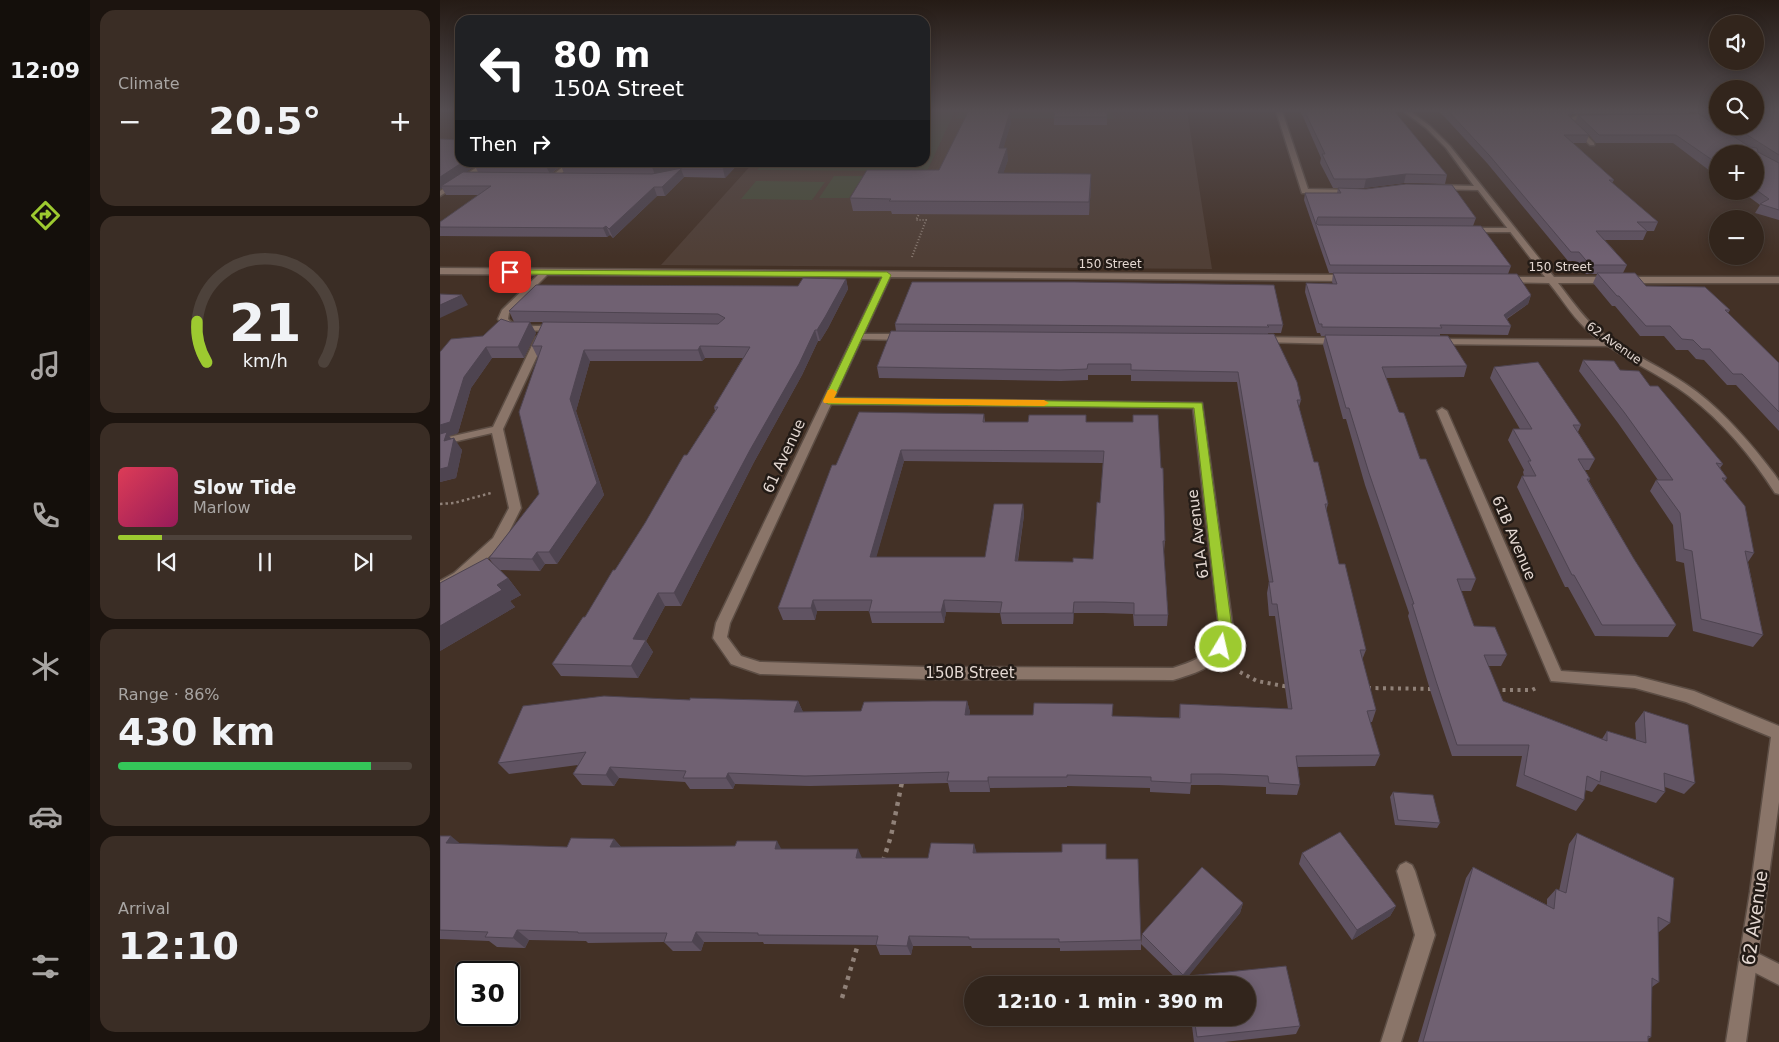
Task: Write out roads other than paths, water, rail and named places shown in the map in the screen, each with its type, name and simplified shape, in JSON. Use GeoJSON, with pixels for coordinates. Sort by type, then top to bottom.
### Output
{"type":"FeatureCollection","features":[{"type":"Feature","properties":{"kind":"street"},"geometry":{"type":"LineString","coordinates":[[1295,160],[1305,191],[1364,192]]}},
{"type":"Feature","properties":{"kind":"street","name":"62 Avenue"},"geometry":{"type":"LineString","coordinates":[[1457,160],[1584,322],[1610,343],[1685,388],[1740,440],[1779,490]]}},
{"type":"Feature","properties":{"kind":"street"},"geometry":{"type":"LineString","coordinates":[[440,194],[482,167]]}},
{"type":"Feature","properties":{"kind":"street"},"geometry":{"type":"LineString","coordinates":[[552,178],[567,167]]}},
{"type":"Feature","properties":{"kind":"street"},"geometry":{"type":"LineString","coordinates":[[466,178],[484,178]]}},
{"type":"Feature","properties":{"kind":"street"},"geometry":{"type":"LineString","coordinates":[[542,178],[562,178]]}},
{"type":"Feature","properties":{"kind":"street"},"geometry":{"type":"LineString","coordinates":[[1432,187],[1479,188]]}},
{"type":"Feature","properties":{"kind":"street"},"geometry":{"type":"LineString","coordinates":[[1457,230],[1512,230]]}},
{"type":"Feature","properties":{"kind":"street","name":"150 Street"},"geometry":{"type":"LineString","coordinates":[[440,271],[1362,278]]}},
{"type":"Feature","properties":{"kind":"street"},"geometry":{"type":"LineString","coordinates":[[546,272],[504,312],[502,319],[506,324],[516,328],[565,328]]}},
{"type":"Feature","properties":{"kind":"street","name":"61 Avenue"},"geometry":{"type":"LineString","coordinates":[[728,651],[720,638],[723,623],[887,275]]}},
{"type":"Feature","properties":{"kind":"street","name":"150 Street"},"geometry":{"type":"LineString","coordinates":[[1491,279],[1779,280]]}},
{"type":"Feature","properties":{"kind":"street"},"geometry":{"type":"LineString","coordinates":[[440,587],[459,576],[498,541],[516,508],[497,429],[545,328]]}},
{"type":"Feature","properties":{"kind":"street"},"geometry":{"type":"LineString","coordinates":[[858,337],[911,337]]}},
{"type":"Feature","properties":{"kind":"street"},"geometry":{"type":"LineString","coordinates":[[1253,340],[1350,341]]}},
{"type":"Feature","properties":{"kind":"street"},"geometry":{"type":"LineString","coordinates":[[1427,342],[1610,343]]}},
{"type":"Feature","properties":{"kind":"street","name":"61A Avenue"},"geometry":{"type":"LineString","coordinates":[[828,401],[1198,405],[1226,629],[1221,647],[1213,656]]}},
{"type":"Feature","properties":{"kind":"street","name":"61B Avenue"},"geometry":{"type":"LineString","coordinates":[[1442,411],[1556,678],[1635,682],[1689,696],[1779,734]]}},
{"type":"Feature","properties":{"kind":"street"},"geometry":{"type":"LineString","coordinates":[[440,442],[497,429]]}},
{"type":"Feature","properties":{"kind":"street","name":"150B Street"},"geometry":{"type":"LineString","coordinates":[[728,651],[736,660],[760,668],[925,673],[1173,674],[1196,667],[1213,656]]}},
{"type":"Feature","properties":{"kind":"street","name":"62 Avenue"},"geometry":{"type":"LineString","coordinates":[[1736,1042],[1779,734]]}},
{"type":"Feature","properties":{"kind":"street"},"geometry":{"type":"LineString","coordinates":[[1390,1042],[1425,935],[1406,871]]}},
{"type":"Feature","properties":{"kind":"street"},"geometry":{"type":"LineString","coordinates":[[1749,959],[1779,975]]}}]}
